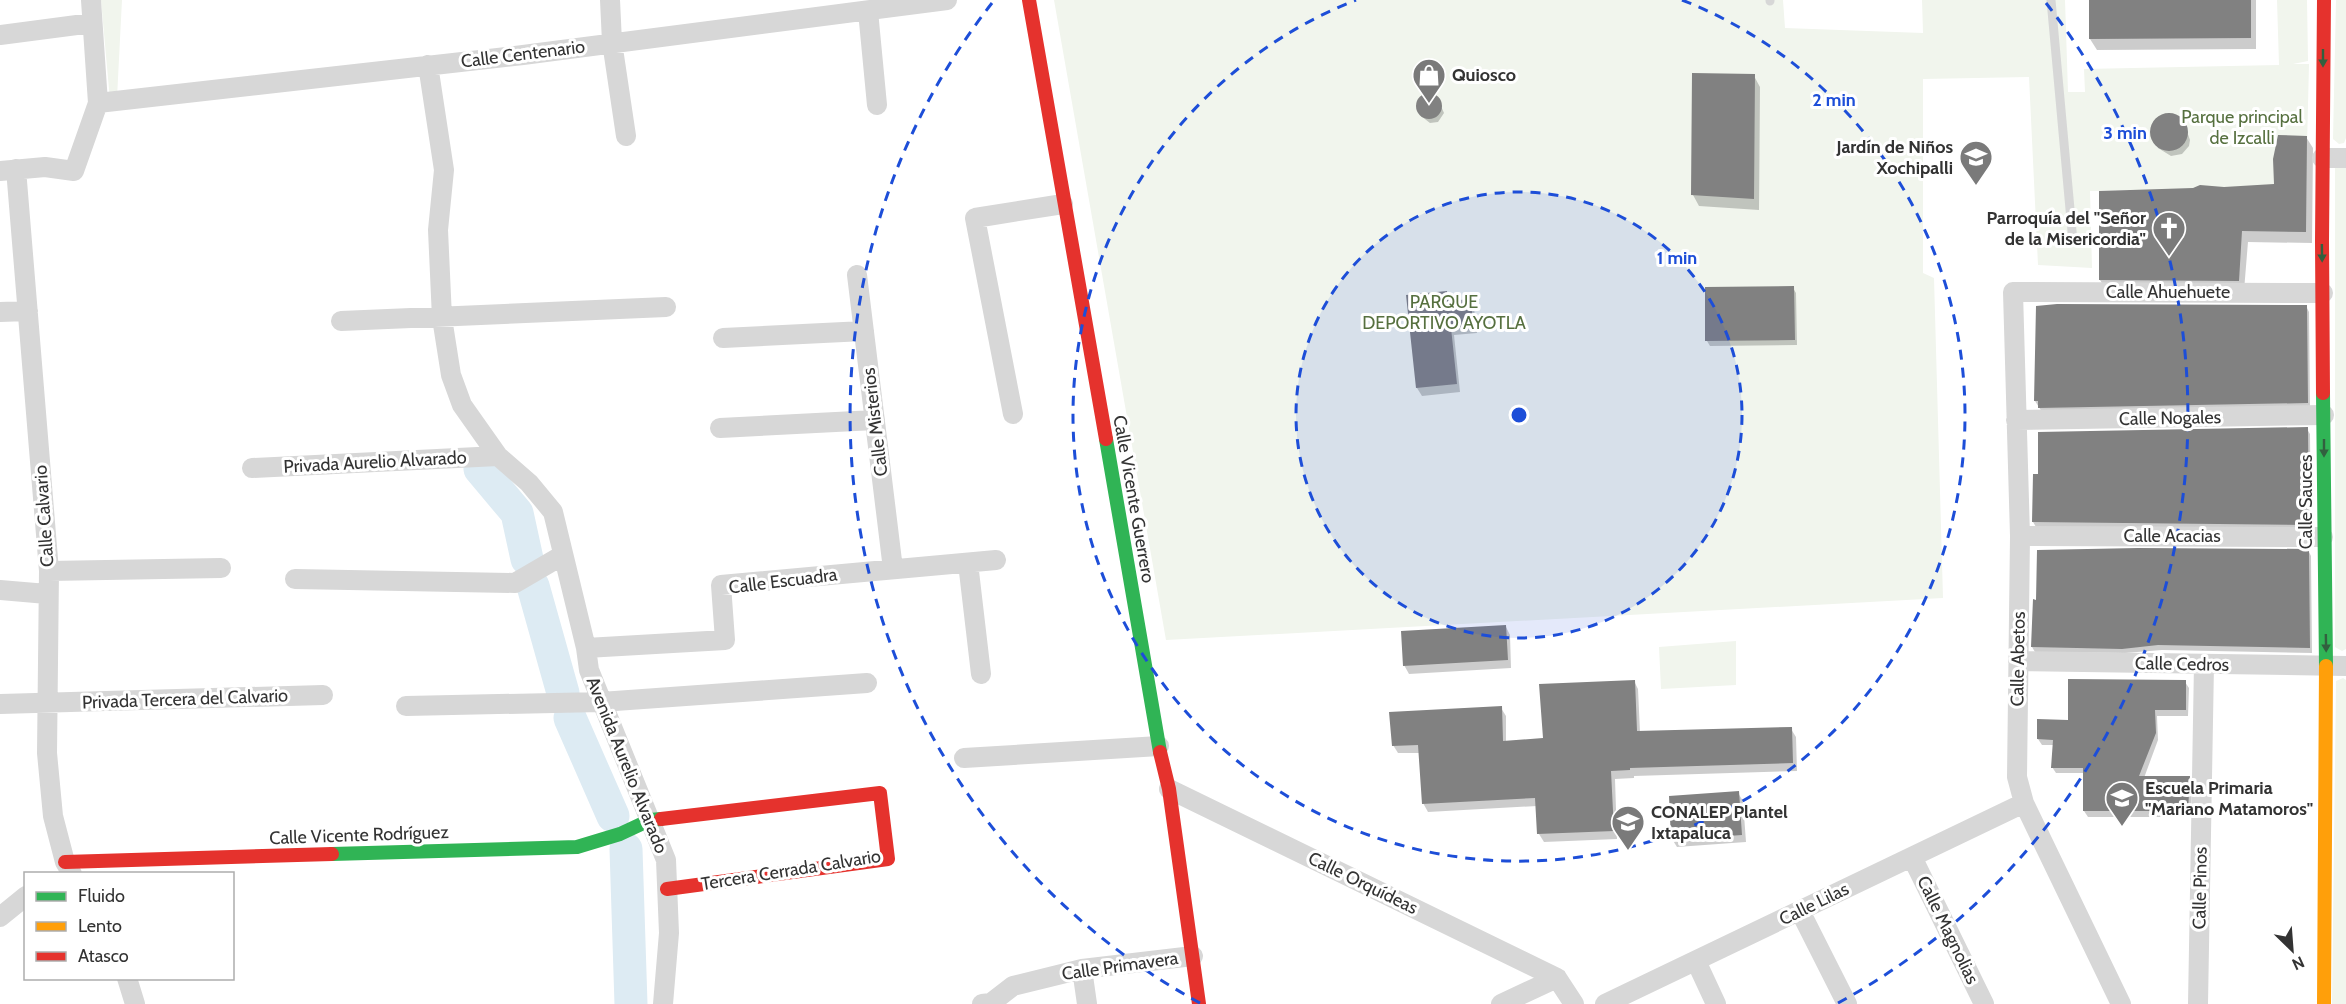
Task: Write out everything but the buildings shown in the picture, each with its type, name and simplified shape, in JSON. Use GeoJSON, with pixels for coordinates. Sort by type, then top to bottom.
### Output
{"type":"FeatureCollection","features":[{"type":"Feature","properties":{"kind":"street"},"geometry":{"type":"LineString","coordinates":[[8,170],[45,167],[74,171],[98,103],[91,0]]}},
{"type":"Feature","properties":{"kind":"street"},"geometry":{"type":"LineString","coordinates":[[610,0],[612,42],[626,136]]}},
{"type":"Feature","properties":{"kind":"street","name":"Calle Centenario"},"geometry":{"type":"LineString","coordinates":[[98,103],[428,65],[947,0]]}},
{"type":"Feature","properties":{"kind":"street","name":"Calle Vicente Guerrero"},"geometry":{"type":"LineString","coordinates":[[1029,0],[1159,746],[1169,789],[1199,1004]]}},
{"type":"Feature","properties":{"kind":"street","name":"Calle Sauces"},"geometry":{"type":"LineString","coordinates":[[2324,0],[2322,158],[2323,537],[2326,666],[2324,1004]]}},
{"type":"Feature","properties":{"kind":"street"},"geometry":{"type":"LineString","coordinates":[[868,11],[877,105]]}},
{"type":"Feature","properties":{"kind":"street"},"geometry":{"type":"LineString","coordinates":[[0,35],[92,23]]}},
{"type":"Feature","properties":{"kind":"street","name":"Avenida Aurelio Alvarado"},"geometry":{"type":"LineString","coordinates":[[428,65],[444,170],[438,230],[442,318],[451,375],[462,405],[498,456],[529,483],[553,512],[586,648],[589,670],[666,860],[669,933],[663,1004]]}},
{"type":"Feature","properties":{"kind":"street"},"geometry":{"type":"LineString","coordinates":[[2322,158],[2346,158]]}},
{"type":"Feature","properties":{"kind":"street","name":"Calle Calvario"},"geometry":{"type":"LineString","coordinates":[[8,170],[28,311],[49,571],[47,753],[53,816],[63,870]]}},
{"type":"Feature","properties":{"kind":"street"},"geometry":{"type":"LineString","coordinates":[[1013,414],[975,218],[1064,204]]}},
{"type":"Feature","properties":{"kind":"street","name":"Calle Misterios"},"geometry":{"type":"LineString","coordinates":[[857,275],[893,569]]}},
{"type":"Feature","properties":{"kind":"street","name":"Calle Ahuehuete"},"geometry":{"type":"LineString","coordinates":[[2013,292],[2323,293]]}},
{"type":"Feature","properties":{"kind":"street","name":"Calle Abetos"},"geometry":{"type":"LineString","coordinates":[[2013,292],[2020,536],[2017,777],[2024,803],[2121,1004]]}},
{"type":"Feature","properties":{"kind":"street"},"geometry":{"type":"LineString","coordinates":[[341,321],[666,308]]}},
{"type":"Feature","properties":{"kind":"street"},"geometry":{"type":"LineString","coordinates":[[0,312],[28,311]]}},
{"type":"Feature","properties":{"kind":"street"},"geometry":{"type":"LineString","coordinates":[[723,338],[864,331]]}},
{"type":"Feature","properties":{"kind":"street","name":"Calle Nogales"},"geometry":{"type":"LineString","coordinates":[[2016,420],[2324,415]]}},
{"type":"Feature","properties":{"kind":"street"},"geometry":{"type":"LineString","coordinates":[[720,428],[875,420]]}},
{"type":"Feature","properties":{"kind":"street","name":"Privada Aurelio Alvarado"},"geometry":{"type":"LineString","coordinates":[[252,468],[498,456]]}},
{"type":"Feature","properties":{"kind":"street","name":"Calle Acacias"},"geometry":{"type":"LineString","coordinates":[[2020,536],[2323,537]]}},
{"type":"Feature","properties":{"kind":"street"},"geometry":{"type":"LineString","coordinates":[[295,579],[515,583],[563,555]]}},
{"type":"Feature","properties":{"kind":"street"},"geometry":{"type":"LineString","coordinates":[[893,569],[996,560]]}},
{"type":"Feature","properties":{"kind":"street"},"geometry":{"type":"LineString","coordinates":[[968,563],[981,674]]}},
{"type":"Feature","properties":{"kind":"street"},"geometry":{"type":"LineString","coordinates":[[49,571],[221,568]]}},
{"type":"Feature","properties":{"kind":"street","name":"Calle Escuadra"},"geometry":{"type":"LineString","coordinates":[[586,648],[725,640],[721,585],[893,569]]}},
{"type":"Feature","properties":{"kind":"street"},"geometry":{"type":"LineString","coordinates":[[0,590],[47,594]]}},
{"type":"Feature","properties":{"kind":"street","name":"Calle Cedros"},"geometry":{"type":"LineString","coordinates":[[2018,661],[2346,666]]}},
{"type":"Feature","properties":{"kind":"street","name":"Calle Pinos"},"geometry":{"type":"LineString","coordinates":[[2198,1004],[2204,664]]}},
{"type":"Feature","properties":{"kind":"street"},"geometry":{"type":"LineString","coordinates":[[406,706],[601,702],[867,683]]}},
{"type":"Feature","properties":{"kind":"street","name":"Privada Tercera del Calvario"},"geometry":{"type":"LineString","coordinates":[[47,703],[323,695]]}},
{"type":"Feature","properties":{"kind":"street"},"geometry":{"type":"LineString","coordinates":[[0,704],[47,703]]}},
{"type":"Feature","properties":{"kind":"street"},"geometry":{"type":"LineString","coordinates":[[964,758],[1159,746]]}},
{"type":"Feature","properties":{"kind":"street","name":"Calle Orquídeas"},"geometry":{"type":"LineString","coordinates":[[1169,789],[1557,978]]}},
{"type":"Feature","properties":{"kind":"street","name":"Calle Vicente Rodríguez"},"geometry":{"type":"LineString","coordinates":[[63,870],[577,847],[620,834],[650,820],[880,793]]}},
{"type":"Feature","properties":{"kind":"street","name":"Tercera Cerrada Calvario"},"geometry":{"type":"LineString","coordinates":[[667,889],[888,859],[880,793]]}},
{"type":"Feature","properties":{"kind":"street","name":"Calle Lilas"},"geometry":{"type":"LineString","coordinates":[[1605,1004],[2024,803]]}},
{"type":"Feature","properties":{"kind":"street","name":"Calle Magnolias"},"geometry":{"type":"LineString","coordinates":[[1912,857],[1984,1004]]}},
{"type":"Feature","properties":{"kind":"street"},"geometry":{"type":"LineString","coordinates":[[0,917],[24,898]]}},
{"type":"Feature","properties":{"kind":"street"},"geometry":{"type":"LineString","coordinates":[[1800,911],[1848,1004]]}},
{"type":"Feature","properties":{"kind":"street","name":"Calle Primavera"},"geometry":{"type":"LineString","coordinates":[[982,1004],[991,1003],[1013,986],[1082,969],[1193,956]]}},
{"type":"Feature","properties":{"kind":"street"},"geometry":{"type":"LineString","coordinates":[[1696,961],[1716,1004]]}},
{"type":"Feature","properties":{"kind":"street"},"geometry":{"type":"LineString","coordinates":[[1082,969],[1087,1004]]}},
{"type":"Feature","properties":{"kind":"street"},"geometry":{"type":"LineString","coordinates":[[1501,1004],[1557,978],[1574,1004]]}},
{"type":"Feature","properties":{"kind":"street"},"geometry":{"type":"LineString","coordinates":[[128,980],[135,1004]]}},
{"type":"Feature","properties":{"kind":"lane"},"geometry":{"type":"LineString","coordinates":[[2051,0],[2073,242]]}},
{"type":"Feature","properties":{"kind":"green space"},"geometry":{"type":"Polygon","coordinates":[[[101,0],[122,0],[117,98],[110,100],[101,0]]]}},
{"type":"Feature","properties":{"kind":"green space","name":"PARQUE DEPORTIVO AYOTLA"},"geometry":{"type":"Polygon","coordinates":[[[1054,0],[1783,0],[1785,28],[1923,33],[1922,0],[2065,0],[2068,92],[2085,92],[2084,69],[2279,65],[2277,0],[2307,0],[2308,61],[2293,64],[2309,64],[2306,187],[2090,191],[2092,268],[2038,265],[2029,77],[1923,79],[1923,273],[1934,278],[1943,598],[1166,640],[1054,0]]]}},
{"type":"Feature","properties":{"kind":"green space"},"geometry":{"type":"Polygon","coordinates":[[[2336,0],[2346,0],[2346,138],[2344,143],[2339,144],[2333,139],[2336,0]]]}},
{"type":"Feature","properties":{"kind":"green space"},"geometry":{"type":"Polygon","coordinates":[[[2335,164],[2346,166],[2346,649],[2342,651],[2335,647],[2335,164]]]}},
{"type":"Feature","properties":{"kind":"green space"},"geometry":{"type":"Polygon","coordinates":[[[1736,641],[1736,685],[1661,689],[1659,647],[1736,641]]]}},
{"type":"Feature","properties":{"kind":"green space"},"geometry":{"type":"Polygon","coordinates":[[[2343,678],[2346,680],[2346,1004],[2332,1004],[2336,681],[2343,678]]]}},
{"type":"Feature","properties":{"kind":"waterway"},"geometry":{"type":"LineString","coordinates":[[480,469],[517,513],[527,559]]}},
{"type":"Feature","properties":{"kind":"waterway"},"geometry":{"type":"LineString","coordinates":[[533,586],[563,693]]}},
{"type":"Feature","properties":{"kind":"waterway"},"geometry":{"type":"LineString","coordinates":[[570,718],[613,816]]}},
{"type":"Feature","properties":{"kind":"waterway"},"geometry":{"type":"LineString","coordinates":[[626,849],[631,1004]]}},
{"type":"Feature","properties":{"kind":"traffic: fast"},"geometry":{"type":"LineString","coordinates":[[2323,393],[2326,666]]}},
{"type":"Feature","properties":{"kind":"traffic: fast"},"geometry":{"type":"LineString","coordinates":[[1106,439],[1160,752]]}},
{"type":"Feature","properties":{"kind":"traffic: fast"},"geometry":{"type":"LineString","coordinates":[[332,854],[577,847],[620,834],[650,820],[661,819]]}},
{"type":"Feature","properties":{"kind":"traffic: slow"},"geometry":{"type":"LineString","coordinates":[[2324,1004],[2326,666]]}},
{"type":"Feature","properties":{"kind":"traffic: jam"},"geometry":{"type":"LineString","coordinates":[[1029,0],[1106,439]]}},
{"type":"Feature","properties":{"kind":"traffic: jam"},"geometry":{"type":"LineString","coordinates":[[2323,393],[2324,0]]}},
{"type":"Feature","properties":{"kind":"traffic: jam"},"geometry":{"type":"LineString","coordinates":[[1160,752],[1169,789],[1199,1004]]}},
{"type":"Feature","properties":{"kind":"traffic: jam"},"geometry":{"type":"LineString","coordinates":[[661,819],[880,793],[888,859],[667,889]]}},
{"type":"Feature","properties":{"kind":"traffic: jam"},"geometry":{"type":"LineString","coordinates":[[65,862],[332,854]]}},
{"type":"Feature","properties":{"kind":"place","name":"Quiosco"},"geometry":{"type":"Point","coordinates":[1429,104]}},
{"type":"Feature","properties":{"kind":"place","name":"Jardín de Niños Xochipalli"},"geometry":{"type":"Point","coordinates":[1976,186]}},
{"type":"Feature","properties":{"kind":"place","name":"Parroquía del \"Señor de la Misericordia\""},"geometry":{"type":"Point","coordinates":[2169,257]}},
{"type":"Feature","properties":{"kind":"place","name":"Escuela Primaria \"Mariano Matamoros\""},"geometry":{"type":"Point","coordinates":[2122,827]}},
{"type":"Feature","properties":{"kind":"place","name":"CONALEP Plantel Ixtapaluca"},"geometry":{"type":"Point","coordinates":[1628,851]}},
{"type":"Feature","properties":{"kind":"park label","name":"Parque principal de Izcalli"},"geometry":{"type":"Point","coordinates":[2242,127]}}]}
